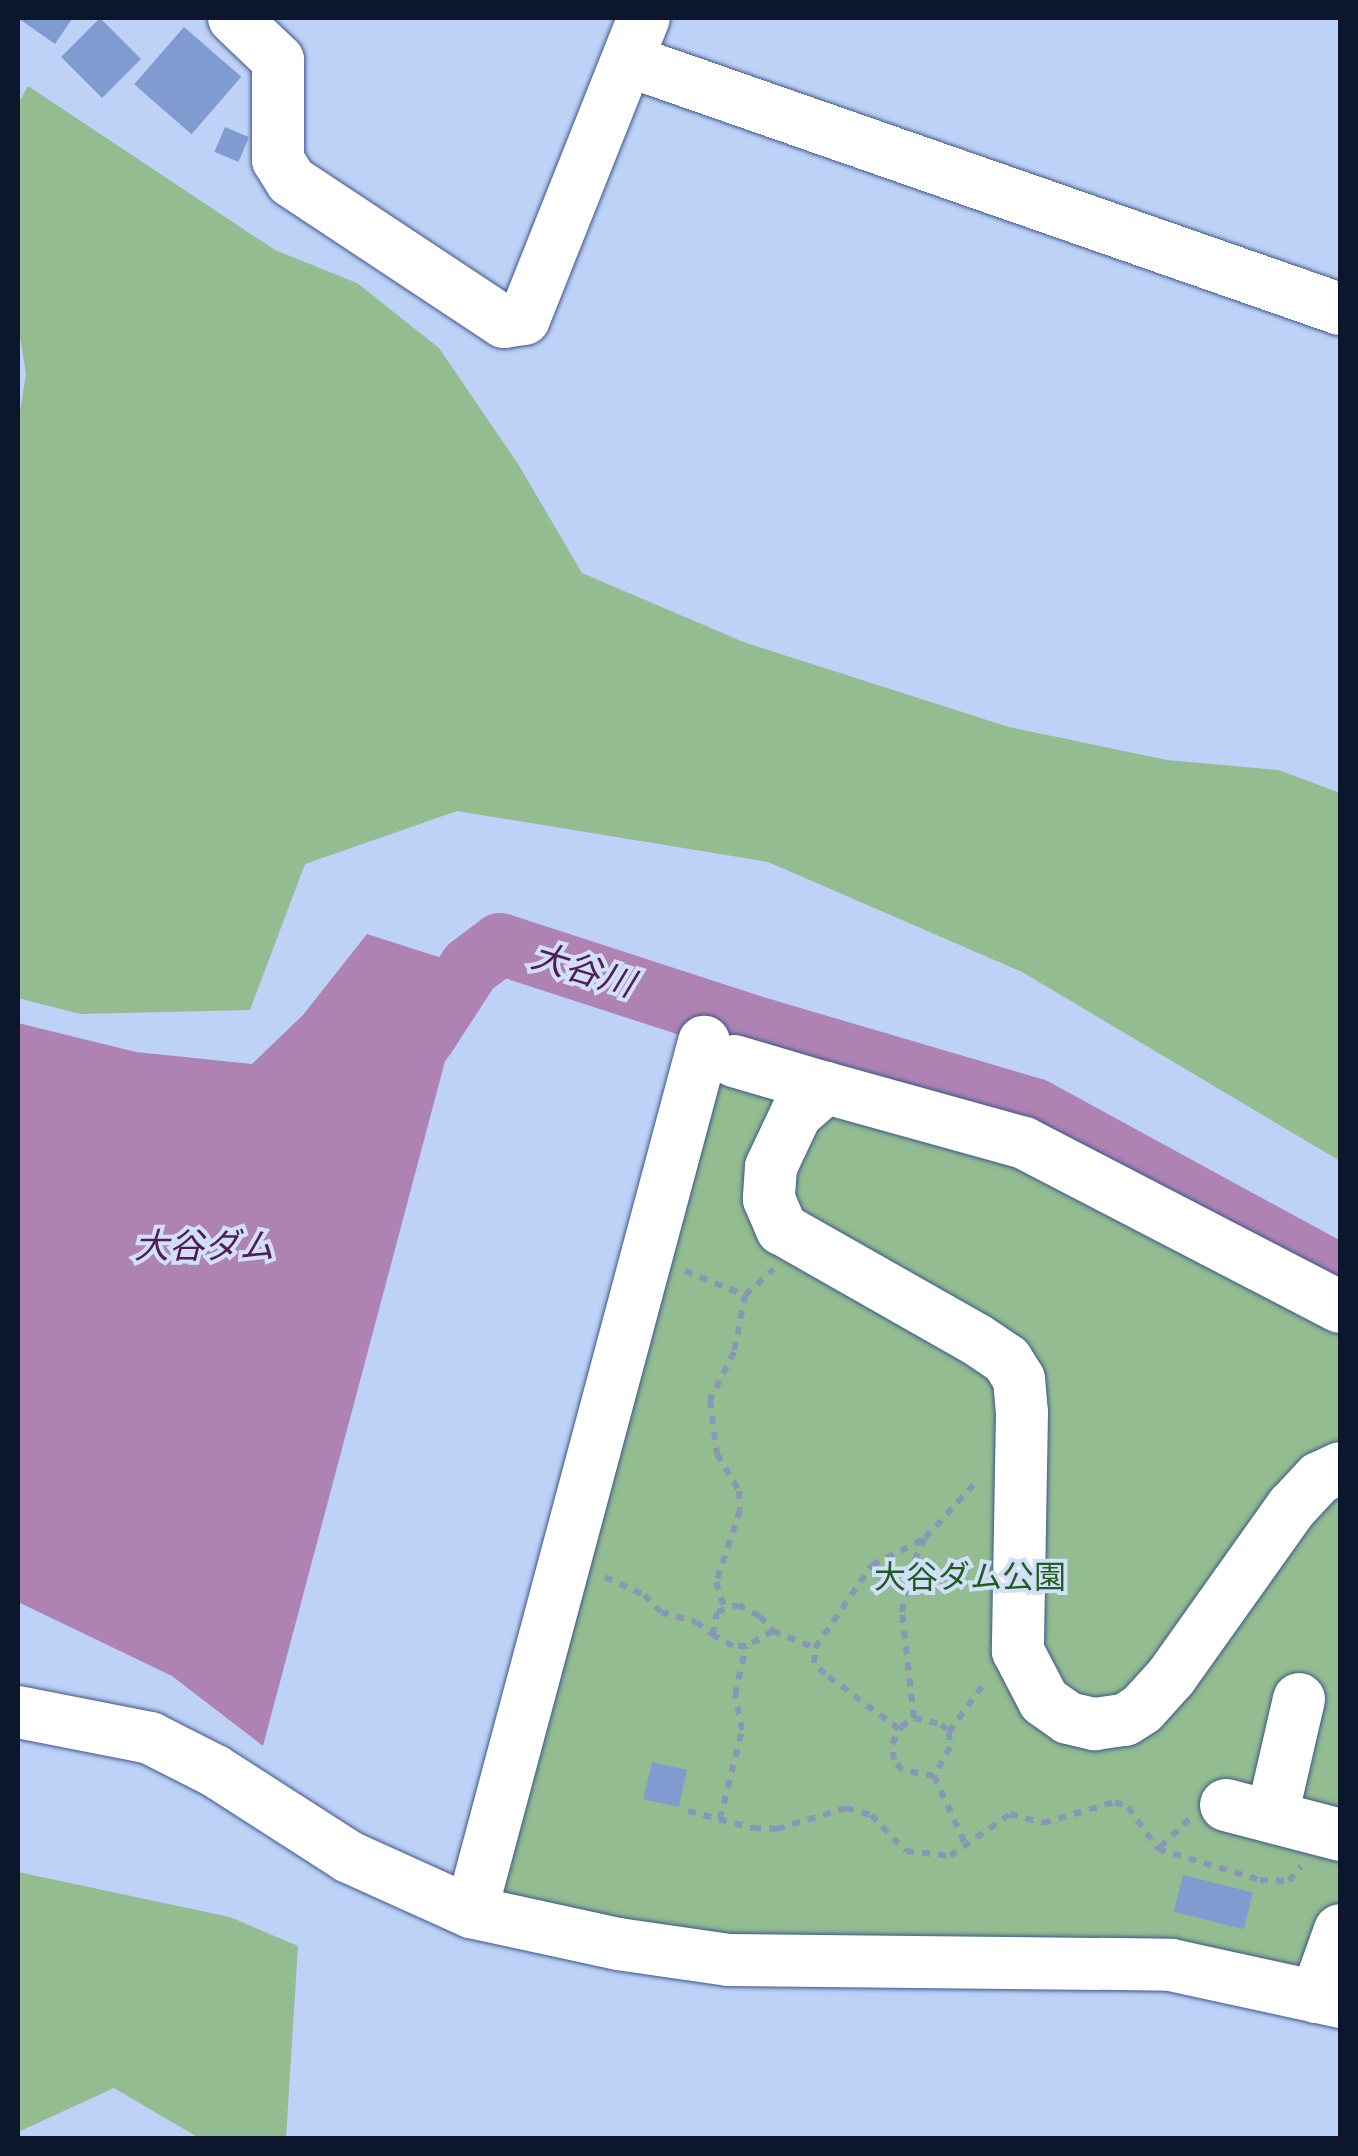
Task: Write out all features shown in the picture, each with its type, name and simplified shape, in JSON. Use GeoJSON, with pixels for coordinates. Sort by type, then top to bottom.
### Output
{"type":"FeatureCollection","features":[{"type":"Feature","properties":{"kind":"street"},"geometry":{"type":"LineString","coordinates":[[234,18],[278,60],[278,160],[291,180],[504,322],[524,319],[636,39],[1340,309]]}},
{"type":"Feature","properties":{"kind":"street"},"geometry":{"type":"LineString","coordinates":[[471,1912],[646,1259],[719,1052],[826,1088],[1024,1143],[1340,1307]]}},
{"type":"Feature","properties":{"kind":"street"},"geometry":{"type":"LineString","coordinates":[[826,1088],[796,1114],[771,1167],[769,1199],[782,1230],[1007,1360],[1019,1378],[1022,1436],[1018,1644],[1022,1667],[1044,1702],[1068,1718],[1096,1724],[1125,1720],[1142,1709],[1172,1677],[1292,1506],[1320,1478],[1340,1468]]}},
{"type":"Feature","properties":{"kind":"street"},"geometry":{"type":"LineString","coordinates":[[1300,1699],[1249,1810],[1340,1835]]}},
{"type":"Feature","properties":{"kind":"street"},"geometry":{"type":"LineString","coordinates":[[18,1712],[150,1738],[215,1771],[349,1857],[471,1912],[618,1944],[728,1960],[1170,1965],[1328,2000],[1340,1930]]}},
{"type":"Feature","properties":{"kind":"path"},"geometry":{"type":"LineString","coordinates":[[646,1259],[745,1296],[734,1352],[710,1400],[717,1454],[739,1491],[740,1510],[716,1582],[725,1610]]}},
{"type":"Feature","properties":{"kind":"path"},"geometry":{"type":"LineString","coordinates":[[914,1718],[902,1612],[908,1576],[925,1538],[998,1455],[1022,1436]]}},
{"type":"Feature","properties":{"kind":"path"},"geometry":{"type":"LineString","coordinates":[[899,1730],[814,1663],[816,1648],[872,1565],[925,1538]]}},
{"type":"Feature","properties":{"kind":"path"},"geometry":{"type":"LineString","coordinates":[[564,1565],[623,1584],[661,1612],[696,1622],[733,1646],[746,1646],[773,1630]]}},
{"type":"Feature","properties":{"kind":"path"},"geometry":{"type":"LineString","coordinates":[[713,1634],[717,1612],[738,1604],[760,1616],[773,1630],[816,1648]]}},
{"type":"Feature","properties":{"kind":"path"},"geometry":{"type":"LineString","coordinates":[[949,1732],[1018,1644]]}},
{"type":"Feature","properties":{"kind":"path"},"geometry":{"type":"LineString","coordinates":[[720,1819],[742,1730],[735,1695],[746,1646]]}},
{"type":"Feature","properties":{"kind":"path"},"geometry":{"type":"LineString","coordinates":[[914,1718],[899,1730],[892,1744],[894,1760],[902,1770],[934,1776]]}},
{"type":"Feature","properties":{"kind":"path"},"geometry":{"type":"LineString","coordinates":[[914,1718],[942,1724],[949,1732],[950,1747],[934,1776]]}},
{"type":"Feature","properties":{"kind":"path"},"geometry":{"type":"LineString","coordinates":[[934,1776],[966,1846]]}},
{"type":"Feature","properties":{"kind":"path"},"geometry":{"type":"LineString","coordinates":[[688,1810],[778,1829],[846,1808],[871,1815],[906,1852],[950,1856],[1010,1814],[1043,1824],[1115,1802],[1128,1807],[1158,1849]]}},
{"type":"Feature","properties":{"kind":"green space"},"geometry":{"type":"Polygon","coordinates":[[[28,86],[275,250],[357,283],[439,348],[518,464],[582,573],[746,643],[1009,727],[1167,760],[1279,770],[1340,793],[1340,1161],[1022,972],[768,862],[457,811],[305,864],[250,1010],[80,1014],[18,998],[18,424],[26,374],[18,324],[18,104],[28,86]]]}},
{"type":"Feature","properties":{"kind":"green space","name":"大谷ダム公園"},"geometry":{"type":"Polygon","coordinates":[[[729,1050],[1340,1296],[1340,1984],[692,1938],[501,1895],[729,1050]]]}},
{"type":"Feature","properties":{"kind":"green space"},"geometry":{"type":"Polygon","coordinates":[[[18,1872],[230,1917],[298,1946],[286,2138],[199,2138],[114,2088],[18,2132],[18,1872]]]}},
{"type":"Feature","properties":{"kind":"water","name":"大谷ダム"},"geometry":{"type":"Polygon","coordinates":[[[367,934],[470,967],[263,1746],[172,1676],[18,1602],[18,1023],[136,1052],[252,1064],[303,1015],[367,934]]]}},
{"type":"Feature","properties":{"kind":"building"},"geometry":{"type":"Polygon","coordinates":[[[18,18],[69,18],[72,19],[55,44],[18,18]]]}},
{"type":"Feature","properties":{"kind":"building"},"geometry":{"type":"Polygon","coordinates":[[[100,18],[141,59],[102,98],[61,57],[100,18]]]}},
{"type":"Feature","properties":{"kind":"building"},"geometry":{"type":"Polygon","coordinates":[[[184,27],[241,77],[191,134],[134,84],[184,27]]]}},
{"type":"Feature","properties":{"kind":"building"},"geometry":{"type":"Polygon","coordinates":[[[225,127],[249,137],[238,162],[214,152],[225,127]]]}},
{"type":"Feature","properties":{"kind":"building"},"geometry":{"type":"Polygon","coordinates":[[[652,1762],[687,1770],[679,1807],[643,1799],[652,1762]]]}},
{"type":"Feature","properties":{"kind":"building"},"geometry":{"type":"Polygon","coordinates":[[[1183,1875],[1253,1892],[1244,1929],[1174,1912],[1183,1875]]]}},
{"type":"Feature","properties":{"kind":"waterway","name":"大谷川"},"geometry":{"type":"LineString","coordinates":[[424,1038],[470,967],[500,944],[762,1029],[1034,1109],[1340,1276]]}}]}
